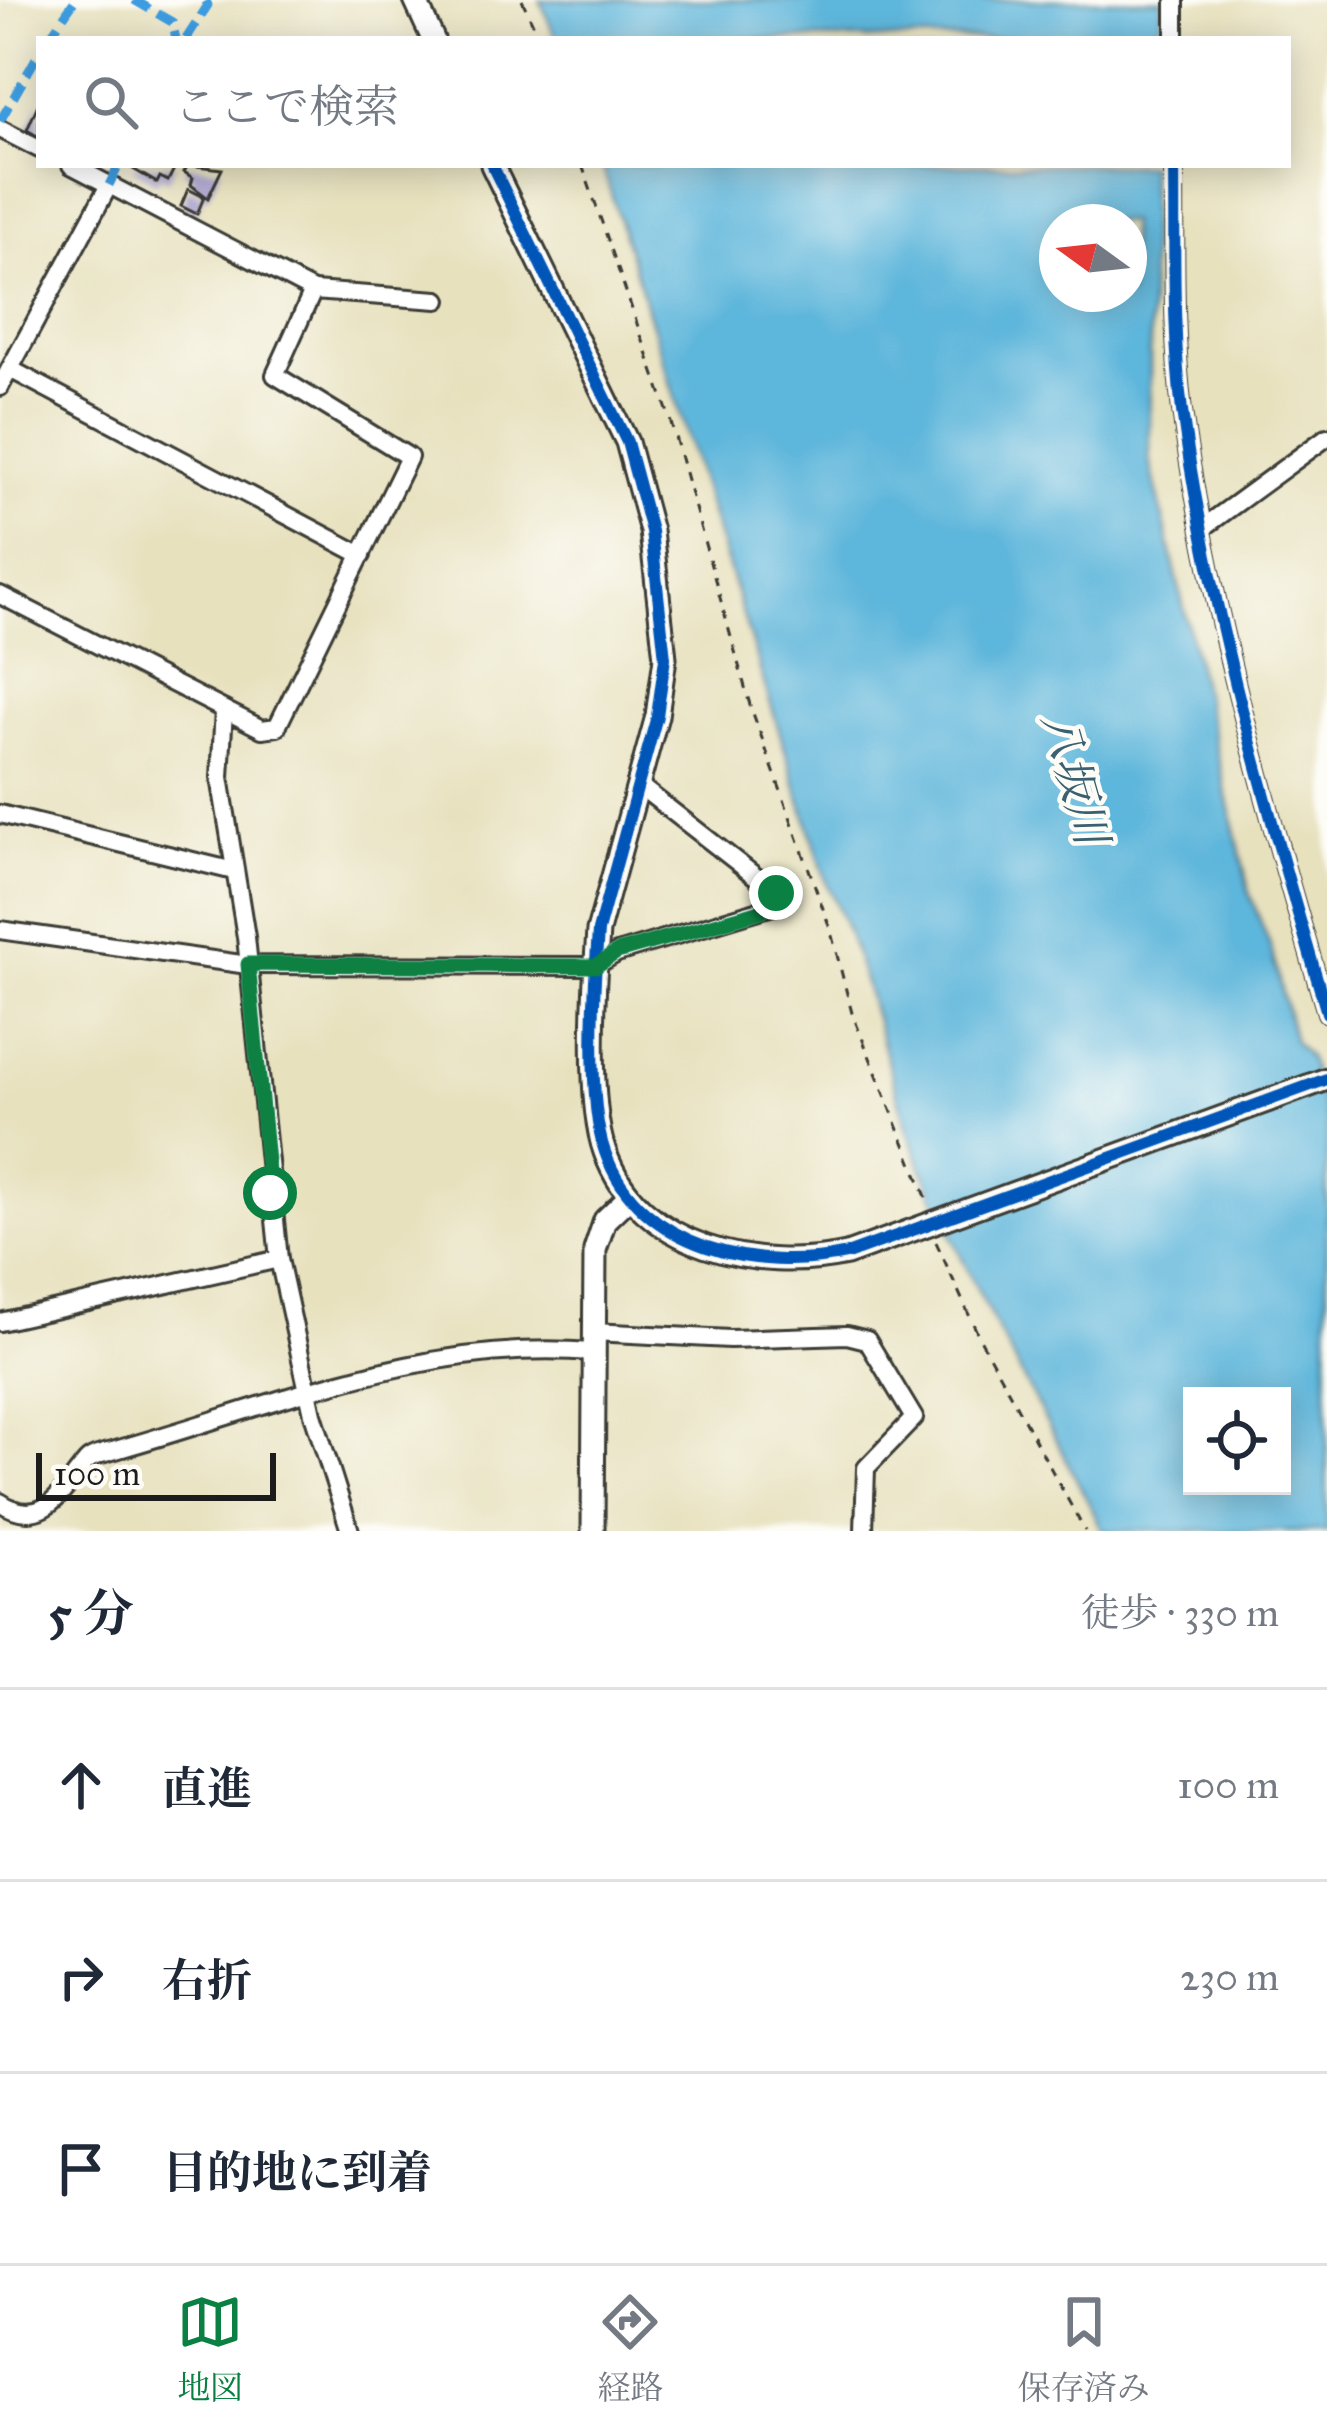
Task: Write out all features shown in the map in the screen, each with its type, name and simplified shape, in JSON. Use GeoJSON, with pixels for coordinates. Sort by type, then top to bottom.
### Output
{"type":"FeatureCollection","features":[{"type":"Feature","properties":{"kind":"street"},"geometry":{"type":"LineString","coordinates":[[416,0],[433,36]]}},
{"type":"Feature","properties":{"kind":"street"},"geometry":{"type":"LineString","coordinates":[[1175,0],[1175,36]]}},
{"type":"Feature","properties":{"kind":"street"},"geometry":{"type":"LineString","coordinates":[[0,129],[36,147]]}},
{"type":"Feature","properties":{"kind":"street"},"geometry":{"type":"LineString","coordinates":[[77,168],[313,291],[439,300]]}},
{"type":"Feature","properties":{"kind":"street"},"geometry":{"type":"LineString","coordinates":[[493,168],[627,442],[651,531],[665,658],[657,716],[598,931],[596,966],[598,1127],[606,1156],[629,1197],[682,1237],[769,1263],[847,1254],[1327,1079]]}},
{"type":"Feature","properties":{"kind":"street"},"geometry":{"type":"LineString","coordinates":[[1174,168],[1182,407],[1262,785],[1327,1013]]}},
{"type":"Feature","properties":{"kind":"street"},"geometry":{"type":"LineString","coordinates":[[0,387],[109,184]]}},
{"type":"Feature","properties":{"kind":"street"},"geometry":{"type":"LineString","coordinates":[[0,595],[262,729],[277,727],[409,457],[275,375],[313,291]]}},
{"type":"Feature","properties":{"kind":"street"},"geometry":{"type":"LineString","coordinates":[[10,369],[362,555]]}},
{"type":"Feature","properties":{"kind":"street"},"geometry":{"type":"LineString","coordinates":[[1204,527],[1327,437]]}},
{"type":"Feature","properties":{"kind":"street"},"geometry":{"type":"LineString","coordinates":[[224,710],[220,777],[248,964],[279,1259],[308,1389],[350,1531]]}},
{"type":"Feature","properties":{"kind":"street"},"geometry":{"type":"LineString","coordinates":[[0,930],[248,964],[596,966],[617,952],[782,903],[782,897],[636,783]]}},
{"type":"Feature","properties":{"kind":"street"},"geometry":{"type":"LineString","coordinates":[[0,814],[235,871]]}},
{"type":"Feature","properties":{"kind":"street"},"geometry":{"type":"LineString","coordinates":[[593,1531],[595,1250],[605,1220],[629,1197]]}},
{"type":"Feature","properties":{"kind":"street"},"geometry":{"type":"LineString","coordinates":[[0,1322],[279,1259]]}},
{"type":"Feature","properties":{"kind":"street"},"geometry":{"type":"LineString","coordinates":[[0,1502],[15,1518],[30,1520],[61,1502],[88,1458],[308,1389],[494,1348],[848,1335],[867,1340],[914,1418],[866,1468],[864,1531]]}},
{"type":"Feature","properties":{"kind":"path"},"geometry":{"type":"LineString","coordinates":[[522,0],[539,36]]}},
{"type":"Feature","properties":{"kind":"path"},"geometry":{"type":"LineString","coordinates":[[583,168],[670,419],[750,705],[830,928],[857,1028],[934,1221],[938,1255],[1085,1531]]}},
{"type":"Feature","properties":{"kind":"water"},"geometry":{"type":"Polygon","coordinates":[[[540,0],[1163,0],[1159,36],[555,36],[540,0]]]}},
{"type":"Feature","properties":{"kind":"water","name":"八坂川"},"geometry":{"type":"Polygon","coordinates":[[[603,168],[1150,168],[1150,461],[1250,895],[1271,948],[1294,1041],[1309,1058],[1327,1122],[1327,1531],[1103,1531],[986,1307],[923,1170],[855,953],[827,884],[603,168]]]}},
{"type":"Feature","properties":{"kind":"building"},"geometry":{"type":"Polygon","coordinates":[[[36,109],[36,135],[27,130],[36,109]]]}},
{"type":"Feature","properties":{"kind":"building"},"geometry":{"type":"Polygon","coordinates":[[[174,168],[168,181],[160,177],[157,183],[133,169],[174,168]]]}},
{"type":"Feature","properties":{"kind":"building"},"geometry":{"type":"Polygon","coordinates":[[[186,168],[222,169],[208,198],[191,185],[193,178],[184,172],[186,168]]]}},
{"type":"Feature","properties":{"kind":"building"},"geometry":{"type":"Polygon","coordinates":[[[188,189],[204,197],[197,214],[181,206],[188,189]]]}},
{"type":"Feature","properties":{"kind":"marked path"},"geometry":{"type":"LineString","coordinates":[[50,36],[75,0]]}},
{"type":"Feature","properties":{"kind":"marked path"},"geometry":{"type":"LineString","coordinates":[[134,0],[172,22],[175,36]]}},
{"type":"Feature","properties":{"kind":"marked path"},"geometry":{"type":"LineString","coordinates":[[188,36],[208,5],[205,0]]}},
{"type":"Feature","properties":{"kind":"marked path"},"geometry":{"type":"LineString","coordinates":[[0,121],[36,58]]}},
{"type":"Feature","properties":{"kind":"marked path"},"geometry":{"type":"LineString","coordinates":[[109,185],[118,168]]}},
{"type":"Feature","properties":{"kind":"cycle path"},"geometry":{"type":"LineString","coordinates":[[493,168],[627,442],[651,531],[665,658],[657,716],[598,931],[593,1044],[596,1105],[605,1152],[622,1185],[645,1212],[673,1232],[740,1256],[776,1260],[847,1254],[1327,1079]]}},
{"type":"Feature","properties":{"kind":"cycle path"},"geometry":{"type":"LineString","coordinates":[[1174,168],[1177,350],[1194,487],[1243,714],[1327,1013]]}},
{"type":"Feature","properties":{"kind":"route"},"geometry":{"type":"LineString","coordinates":[[270,1193],[248,964],[596,966],[617,952],[768,909],[782,903],[776,893]]}}]}
